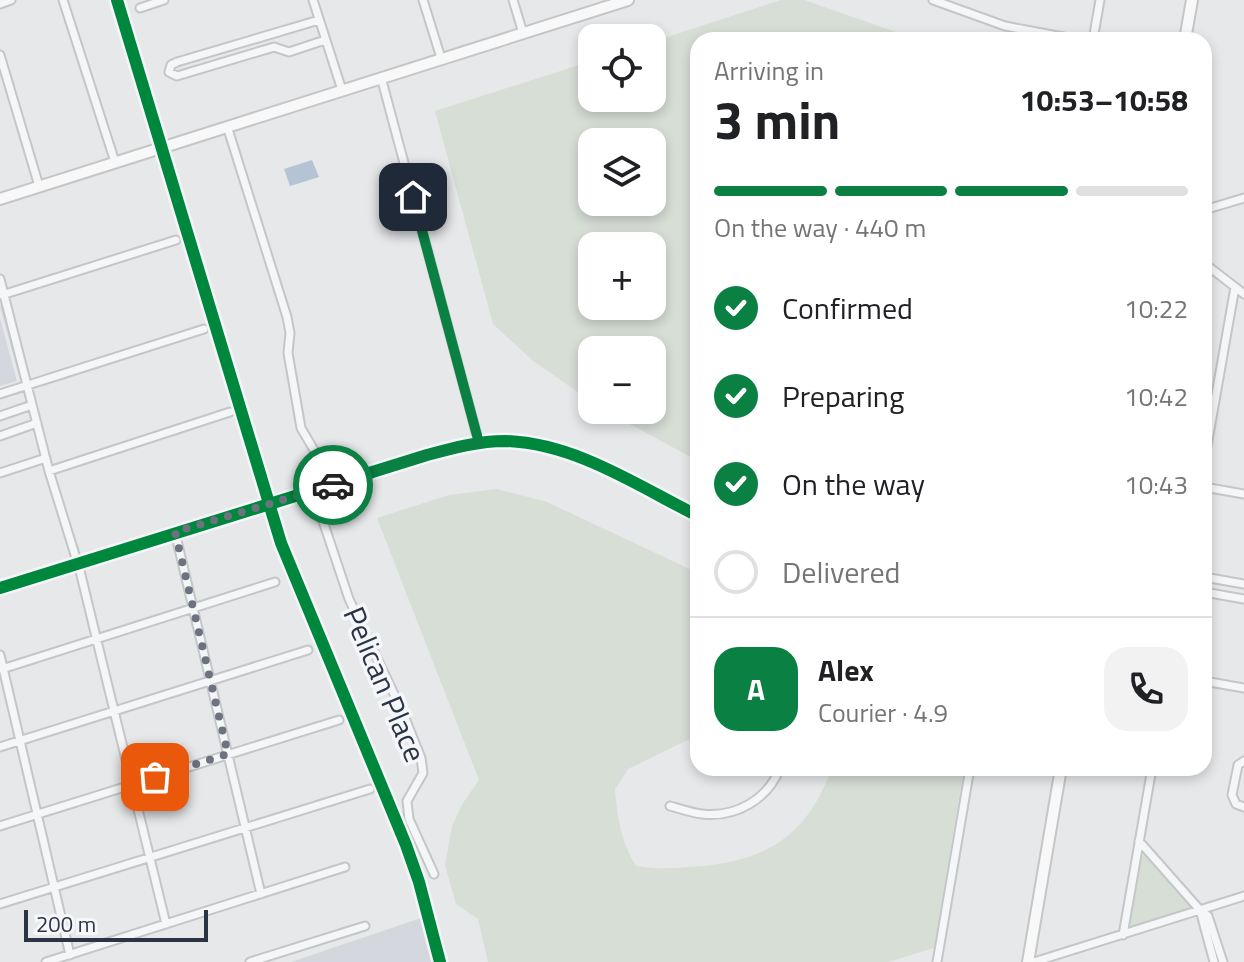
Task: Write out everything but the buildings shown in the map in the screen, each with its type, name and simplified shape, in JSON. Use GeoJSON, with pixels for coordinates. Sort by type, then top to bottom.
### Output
{"type":"FeatureCollection","features":[{"type":"Feature","properties":{"kind":"street"},"geometry":{"type":"LineString","coordinates":[[0,4],[11,0]]}},
{"type":"Feature","properties":{"kind":"street"},"geometry":{"type":"LineString","coordinates":[[63,0],[115,162]]}},
{"type":"Feature","properties":{"kind":"street"},"geometry":{"type":"LineString","coordinates":[[140,8],[164,0]]}},
{"type":"Feature","properties":{"kind":"street"},"geometry":{"type":"LineString","coordinates":[[313,0],[342,90]]}},
{"type":"Feature","properties":{"kind":"street"},"geometry":{"type":"LineString","coordinates":[[423,0],[441,58]]}},
{"type":"Feature","properties":{"kind":"street"},"geometry":{"type":"LineString","coordinates":[[513,0],[523,33]]}},
{"type":"Feature","properties":{"kind":"street"},"geometry":{"type":"LineString","coordinates":[[0,199],[523,33],[605,4],[628,0]]}},
{"type":"Feature","properties":{"kind":"street"},"geometry":{"type":"LineString","coordinates":[[933,0],[1005,26],[1037,32]]}},
{"type":"Feature","properties":{"kind":"street"},"geometry":{"type":"LineString","coordinates":[[1094,32],[1100,0]]}},
{"type":"Feature","properties":{"kind":"street"},"geometry":{"type":"LineString","coordinates":[[1186,32],[1192,0]]}},
{"type":"Feature","properties":{"kind":"street"},"geometry":{"type":"LineString","coordinates":[[319,20],[177,62],[171,65],[169,72],[177,76],[274,47],[289,52],[325,40]]}},
{"type":"Feature","properties":{"kind":"street"},"geometry":{"type":"LineString","coordinates":[[0,55],[39,186]]}},
{"type":"Feature","properties":{"kind":"street"},"geometry":{"type":"LineString","coordinates":[[381,77],[479,443]]}},
{"type":"Feature","properties":{"kind":"street"},"geometry":{"type":"LineString","coordinates":[[227,126],[287,317],[290,333],[288,353],[301,428],[334,484]]}},
{"type":"Feature","properties":{"kind":"street"},"geometry":{"type":"LineString","coordinates":[[1212,208],[1244,198]]}},
{"type":"Feature","properties":{"kind":"street"},"geometry":{"type":"LineString","coordinates":[[2,295],[176,240]]}},
{"type":"Feature","properties":{"kind":"street"},"geometry":{"type":"LineString","coordinates":[[1212,269],[1244,294]]}},
{"type":"Feature","properties":{"kind":"street"},"geometry":{"type":"LineString","coordinates":[[0,279],[49,471],[78,563],[166,924]]}},
{"type":"Feature","properties":{"kind":"street"},"geometry":{"type":"LineString","coordinates":[[1212,418],[1235,287]]}},
{"type":"Feature","properties":{"kind":"street"},"geometry":{"type":"LineString","coordinates":[[0,394],[204,329]]}},
{"type":"Feature","properties":{"kind":"street"},"geometry":{"type":"LineString","coordinates":[[0,416],[32,405]]}},
{"type":"Feature","properties":{"kind":"street"},"geometry":{"type":"LineString","coordinates":[[49,471],[230,412]]}},
{"type":"Feature","properties":{"kind":"street"},"geometry":{"type":"LineString","coordinates":[[0,436],[37,423]]}},
{"type":"Feature","properties":{"kind":"street"},"geometry":{"type":"LineString","coordinates":[[0,588],[268,503],[427,455],[479,443],[522,442],[563,452],[593,463],[690,512]]}},
{"type":"Feature","properties":{"kind":"street"},"geometry":{"type":"LineString","coordinates":[[0,473],[46,458]]}},
{"type":"Feature","properties":{"kind":"street"},"geometry":{"type":"LineString","coordinates":[[1212,488],[1244,494]]}},
{"type":"Feature","properties":{"kind":"street","name":"Pelican Place"},"geometry":{"type":"LineString","coordinates":[[313,491],[349,599],[421,758],[423,773],[407,801],[409,819],[434,874]]}},
{"type":"Feature","properties":{"kind":"street"},"geometry":{"type":"LineString","coordinates":[[175,532],[261,894]]}},
{"type":"Feature","properties":{"kind":"street"},"geometry":{"type":"LineString","coordinates":[[1212,578],[1244,584]]}},
{"type":"Feature","properties":{"kind":"street"},"geometry":{"type":"LineString","coordinates":[[2,669],[275,582]]}},
{"type":"Feature","properties":{"kind":"street"},"geometry":{"type":"LineString","coordinates":[[1212,593],[1244,599]]}},
{"type":"Feature","properties":{"kind":"street"},"geometry":{"type":"LineString","coordinates":[[0,747],[308,650]]}},
{"type":"Feature","properties":{"kind":"street"},"geometry":{"type":"LineString","coordinates":[[0,655],[70,955]]}},
{"type":"Feature","properties":{"kind":"street"},"geometry":{"type":"LineString","coordinates":[[1212,682],[1244,688]]}},
{"type":"Feature","properties":{"kind":"street"},"geometry":{"type":"LineString","coordinates":[[0,826],[339,720]]}},
{"type":"Feature","properties":{"kind":"street"},"geometry":{"type":"LineString","coordinates":[[1244,761],[1238,765],[1232,795],[1236,804],[1244,807]]}},
{"type":"Feature","properties":{"kind":"street"},"geometry":{"type":"LineString","coordinates":[[670,806],[704,815],[735,811],[762,796],[777,776]]}},
{"type":"Feature","properties":{"kind":"street"},"geometry":{"type":"LineString","coordinates":[[937,962],[969,776]]}},
{"type":"Feature","properties":{"kind":"street"},"geometry":{"type":"LineString","coordinates":[[1028,962],[1060,776]]}},
{"type":"Feature","properties":{"kind":"street"},"geometry":{"type":"LineString","coordinates":[[1123,935],[1151,776]]}},
{"type":"Feature","properties":{"kind":"street"},"geometry":{"type":"LineString","coordinates":[[0,904],[370,789]]}},
{"type":"Feature","properties":{"kind":"street"},"geometry":{"type":"LineString","coordinates":[[1139,841],[1208,916],[1223,962]]}},
{"type":"Feature","properties":{"kind":"street"},"geometry":{"type":"LineString","coordinates":[[46,962],[345,867]]}},
{"type":"Feature","properties":{"kind":"street"},"geometry":{"type":"LineString","coordinates":[[1034,962],[1244,896]]}},
{"type":"Feature","properties":{"kind":"street"},"geometry":{"type":"LineString","coordinates":[[1200,910],[1214,962]]}},
{"type":"Feature","properties":{"kind":"street"},"geometry":{"type":"LineString","coordinates":[[250,962],[365,926]]}},
{"type":"Feature","properties":{"kind":"shaded area"},"geometry":{"type":"Polygon","coordinates":[[[781,0],[804,0],[896,32],[690,32],[690,457],[630,424],[666,424],[666,336],[578,336],[578,392],[532,360],[493,324],[435,111],[578,65],[578,112],[666,112],[666,37],[781,0]]]}},
{"type":"Feature","properties":{"kind":"shaded area"},"geometry":{"type":"Polygon","coordinates":[[[2,299],[23,382],[18,384],[20,380],[0,307],[2,299]]]}},
{"type":"Feature","properties":{"kind":"shaded area"},"geometry":{"type":"Polygon","coordinates":[[[0,318],[17,381],[0,386],[0,318]]]}},
{"type":"Feature","properties":{"kind":"shaded area"},"geometry":{"type":"Polygon","coordinates":[[[497,489],[547,502],[690,569],[690,739],[628,769],[615,789],[621,829],[636,866],[703,866],[748,857],[767,849],[799,826],[829,776],[963,776],[934,948],[888,962],[488,962],[478,919],[456,904],[445,865],[452,826],[479,780],[377,518],[449,495],[497,489]]]}},
{"type":"Feature","properties":{"kind":"shaded area"},"geometry":{"type":"Polygon","coordinates":[[[1144,855],[1192,908],[1133,929],[1129,925],[1139,859],[1144,855]]]}},
{"type":"Feature","properties":{"kind":"shaded area"},"geometry":{"type":"Polygon","coordinates":[[[427,916],[436,962],[291,962],[427,916]]]}},
{"type":"Feature","properties":{"kind":"water"},"geometry":{"type":"Polygon","coordinates":[[[312,160],[319,177],[290,186],[284,169],[312,160]]]}},
{"type":"Feature","properties":{"kind":"cycle path"},"geometry":{"type":"LineString","coordinates":[[117,0],[281,543],[406,845],[440,962]]}},
{"type":"Feature","properties":{"kind":"cycle path"},"geometry":{"type":"LineString","coordinates":[[0,588],[427,455],[486,442],[505,441],[556,449],[605,468],[690,512]]}},
{"type":"Feature","properties":{"kind":"way so far"},"geometry":{"type":"LineString","coordinates":[[155,777],[228,754],[175,532],[333,485]]}},
{"type":"Feature","properties":{"kind":"route"},"geometry":{"type":"LineString","coordinates":[[333,485],[427,455],[479,443],[413,197]]}}]}
